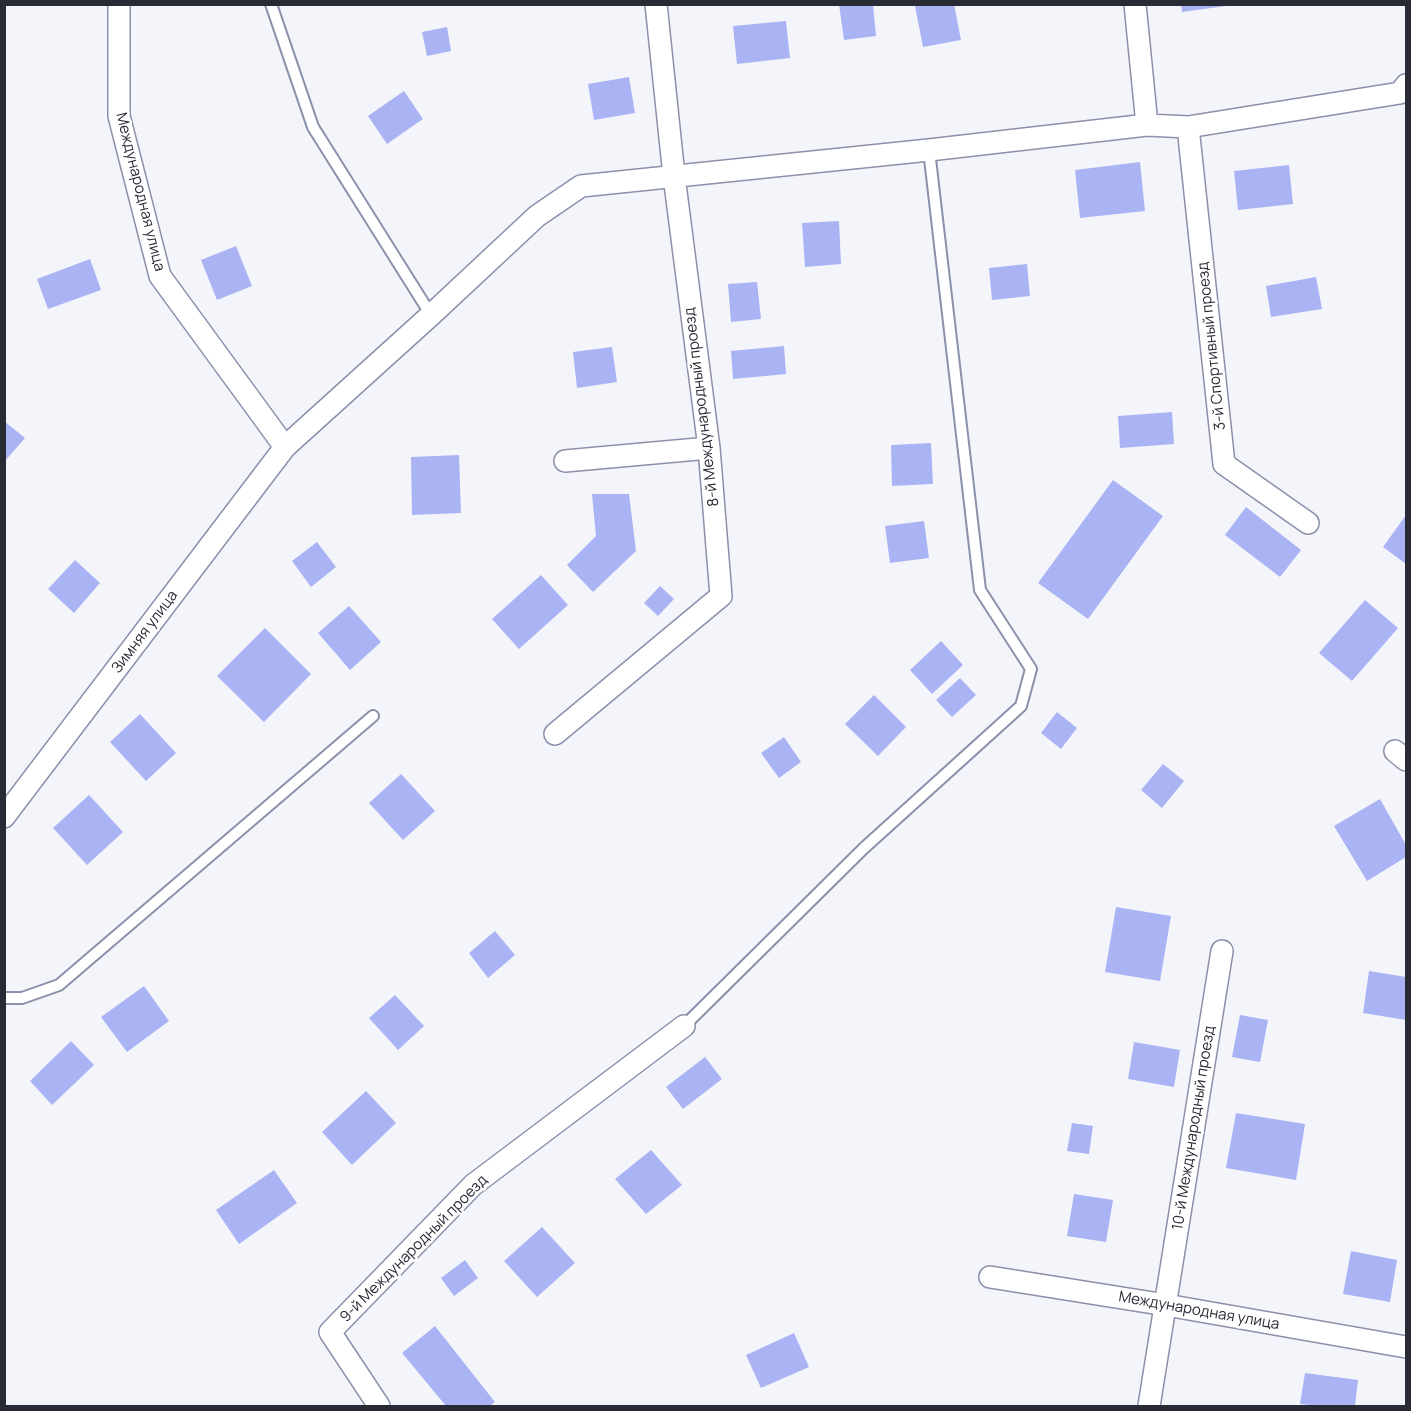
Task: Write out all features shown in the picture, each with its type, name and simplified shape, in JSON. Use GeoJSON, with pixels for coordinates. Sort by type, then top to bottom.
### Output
{"type":"FeatureCollection","features":[{"type":"Feature","properties":{"kind":"street","name":"Международная улица"},"geometry":{"type":"LineString","coordinates":[[119,4],[119,116],[160,276],[285,447]]}},
{"type":"Feature","properties":{"kind":"street","name":"8-й Международный проезд"},"geometry":{"type":"LineString","coordinates":[[555,734],[721,596],[709,448],[674,176],[656,4]]}},
{"type":"Feature","properties":{"kind":"street"},"geometry":{"type":"LineString","coordinates":[[1135,4],[1147,125]]}},
{"type":"Feature","properties":{"kind":"street","name":"Зимняя улица"},"geometry":{"type":"LineString","coordinates":[[4,817],[285,447],[537,216],[581,186],[1147,125],[1188,127],[1400,93],[1407,85]]}},
{"type":"Feature","properties":{"kind":"street","name":"3-й Спортивный проезд"},"geometry":{"type":"LineString","coordinates":[[1188,127],[1224,464],[1308,523]]}},
{"type":"Feature","properties":{"kind":"street"},"geometry":{"type":"LineString","coordinates":[[565,461],[709,448]]}},
{"type":"Feature","properties":{"kind":"street","name":"10-й Международный проезд"},"geometry":{"type":"LineString","coordinates":[[1149,1407],[1222,951]]}},
{"type":"Feature","properties":{"kind":"street","name":"9-й Международный проезд"},"geometry":{"type":"LineString","coordinates":[[380,1407],[330,1332],[472,1185],[684,1026]]}},
{"type":"Feature","properties":{"kind":"street","name":"Международная улица"},"geometry":{"type":"LineString","coordinates":[[990,1277],[1407,1347]]}},
{"type":"Feature","properties":{"kind":"lane"},"geometry":{"type":"LineString","coordinates":[[271,4],[313,127],[431,315]]}},
{"type":"Feature","properties":{"kind":"lane"},"geometry":{"type":"LineString","coordinates":[[684,1026],[864,848],[1021,706],[1031,669],[981,590],[929,150]]}},
{"type":"Feature","properties":{"kind":"lane"},"geometry":{"type":"LineString","coordinates":[[4,998],[22,998],[59,985],[373,716]]}},
{"type":"Feature","properties":{"kind":"building"},"geometry":{"type":"Polygon","coordinates":[[[839,4],[873,4],[876,36],[844,40],[839,4]]]}},
{"type":"Feature","properties":{"kind":"building"},"geometry":{"type":"Polygon","coordinates":[[[954,4],[961,40],[923,47],[915,6],[954,4]]]}},
{"type":"Feature","properties":{"kind":"building"},"geometry":{"type":"Polygon","coordinates":[[[1181,4],[1226,4],[1226,6],[1182,12],[1181,4]]]}},
{"type":"Feature","properties":{"kind":"building"},"geometry":{"type":"Polygon","coordinates":[[[786,21],[790,58],[737,64],[733,26],[786,21]]]}},
{"type":"Feature","properties":{"kind":"building"},"geometry":{"type":"Polygon","coordinates":[[[447,27],[451,51],[427,56],[422,32],[447,27]]]}},
{"type":"Feature","properties":{"kind":"building"},"geometry":{"type":"Polygon","coordinates":[[[629,77],[635,113],[594,120],[588,84],[629,77]]]}},
{"type":"Feature","properties":{"kind":"building"},"geometry":{"type":"Polygon","coordinates":[[[404,91],[423,119],[387,144],[368,116],[404,91]]]}},
{"type":"Feature","properties":{"kind":"building"},"geometry":{"type":"Polygon","coordinates":[[[1140,162],[1145,211],[1080,218],[1075,170],[1140,162]]]}},
{"type":"Feature","properties":{"kind":"building"},"geometry":{"type":"Polygon","coordinates":[[[1289,165],[1293,204],[1238,210],[1234,171],[1289,165]]]}},
{"type":"Feature","properties":{"kind":"building"},"geometry":{"type":"Polygon","coordinates":[[[839,221],[841,264],[805,267],[802,223],[839,221]]]}},
{"type":"Feature","properties":{"kind":"building"},"geometry":{"type":"Polygon","coordinates":[[[236,246],[252,286],[217,300],[201,260],[236,246]]]}},
{"type":"Feature","properties":{"kind":"building"},"geometry":{"type":"Polygon","coordinates":[[[90,259],[101,290],[48,309],[37,279],[90,259]]]}},
{"type":"Feature","properties":{"kind":"building"},"geometry":{"type":"Polygon","coordinates":[[[1027,264],[1030,296],[992,300],[989,268],[1027,264]]]}},
{"type":"Feature","properties":{"kind":"building"},"geometry":{"type":"Polygon","coordinates":[[[1316,277],[1322,309],[1271,317],[1266,286],[1316,277]]]}},
{"type":"Feature","properties":{"kind":"building"},"geometry":{"type":"Polygon","coordinates":[[[757,282],[761,319],[731,322],[728,284],[757,282]]]}},
{"type":"Feature","properties":{"kind":"building"},"geometry":{"type":"Polygon","coordinates":[[[784,346],[786,374],[733,379],[731,351],[784,346]]]}},
{"type":"Feature","properties":{"kind":"building"},"geometry":{"type":"Polygon","coordinates":[[[612,347],[617,382],[577,388],[573,352],[612,347]]]}},
{"type":"Feature","properties":{"kind":"building"},"geometry":{"type":"Polygon","coordinates":[[[1172,412],[1174,444],[1120,448],[1118,416],[1172,412]]]}},
{"type":"Feature","properties":{"kind":"building"},"geometry":{"type":"Polygon","coordinates":[[[4,421],[25,438],[4,462],[4,421]]]}},
{"type":"Feature","properties":{"kind":"building"},"geometry":{"type":"Polygon","coordinates":[[[931,443],[933,484],[892,486],[891,445],[931,443]]]}},
{"type":"Feature","properties":{"kind":"building"},"geometry":{"type":"Polygon","coordinates":[[[459,455],[461,513],[412,515],[411,457],[459,455]]]}},
{"type":"Feature","properties":{"kind":"building"},"geometry":{"type":"Polygon","coordinates":[[[1113,480],[1163,516],[1088,619],[1038,583],[1113,480]]]}},
{"type":"Feature","properties":{"kind":"building"},"geometry":{"type":"Polygon","coordinates":[[[592,494],[629,494],[636,551],[593,592],[567,565],[596,536],[592,494]]]}},
{"type":"Feature","properties":{"kind":"building"},"geometry":{"type":"Polygon","coordinates":[[[1246,507],[1301,550],[1280,577],[1225,535],[1246,507]]]}},
{"type":"Feature","properties":{"kind":"building"},"geometry":{"type":"Polygon","coordinates":[[[1406,515],[1406,564],[1383,547],[1406,515]]]}},
{"type":"Feature","properties":{"kind":"building"},"geometry":{"type":"Polygon","coordinates":[[[924,521],[929,558],[890,563],[885,526],[924,521]]]}},
{"type":"Feature","properties":{"kind":"building"},"geometry":{"type":"Polygon","coordinates":[[[317,542],[336,567],[311,587],[292,561],[317,542]]]}},
{"type":"Feature","properties":{"kind":"building"},"geometry":{"type":"Polygon","coordinates":[[[75,560],[100,583],[74,613],[48,589],[75,560]]]}},
{"type":"Feature","properties":{"kind":"building"},"geometry":{"type":"Polygon","coordinates":[[[541,575],[568,605],[519,649],[492,619],[541,575]]]}},
{"type":"Feature","properties":{"kind":"building"},"geometry":{"type":"Polygon","coordinates":[[[660,586],[674,599],[658,616],[644,603],[660,586]]]}},
{"type":"Feature","properties":{"kind":"building"},"geometry":{"type":"Polygon","coordinates":[[[1365,600],[1398,628],[1352,681],[1319,653],[1365,600]]]}},
{"type":"Feature","properties":{"kind":"building"},"geometry":{"type":"Polygon","coordinates":[[[349,606],[381,642],[350,670],[318,633],[349,606]]]}},
{"type":"Feature","properties":{"kind":"building"},"geometry":{"type":"Polygon","coordinates":[[[265,628],[311,674],[264,722],[217,676],[265,628]]]}},
{"type":"Feature","properties":{"kind":"building"},"geometry":{"type":"Polygon","coordinates":[[[941,641],[963,665],[932,694],[910,670],[941,641]]]}},
{"type":"Feature","properties":{"kind":"building"},"geometry":{"type":"Polygon","coordinates":[[[960,678],[976,695],[952,717],[936,700],[960,678]]]}},
{"type":"Feature","properties":{"kind":"building"},"geometry":{"type":"Polygon","coordinates":[[[874,695],[906,727],[878,756],[845,724],[874,695]]]}},
{"type":"Feature","properties":{"kind":"building"},"geometry":{"type":"Polygon","coordinates":[[[1057,712],[1077,728],[1061,749],[1041,733],[1057,712]]]}},
{"type":"Feature","properties":{"kind":"building"},"geometry":{"type":"Polygon","coordinates":[[[140,714],[176,753],[146,781],[110,742],[140,714]]]}},
{"type":"Feature","properties":{"kind":"building"},"geometry":{"type":"Polygon","coordinates":[[[784,737],[801,762],[779,778],[761,753],[784,737]]]}},
{"type":"Feature","properties":{"kind":"building"},"geometry":{"type":"Polygon","coordinates":[[[1163,764],[1184,781],[1162,808],[1141,790],[1163,764]]]}},
{"type":"Feature","properties":{"kind":"building"},"geometry":{"type":"Polygon","coordinates":[[[401,774],[435,811],[403,840],[369,803],[401,774]]]}},
{"type":"Feature","properties":{"kind":"building"},"geometry":{"type":"Polygon","coordinates":[[[89,795],[123,832],[87,865],[53,828],[89,795]]]}},
{"type":"Feature","properties":{"kind":"building"},"geometry":{"type":"Polygon","coordinates":[[[1380,799],[1406,845],[1406,857],[1367,881],[1334,826],[1380,799]]]}},
{"type":"Feature","properties":{"kind":"building"},"geometry":{"type":"Polygon","coordinates":[[[1116,907],[1171,916],[1160,981],[1105,972],[1116,907]]]}},
{"type":"Feature","properties":{"kind":"building"},"geometry":{"type":"Polygon","coordinates":[[[495,931],[515,955],[488,978],[469,953],[495,931]]]}},
{"type":"Feature","properties":{"kind":"building"},"geometry":{"type":"Polygon","coordinates":[[[1369,971],[1406,977],[1406,1020],[1363,1013],[1369,971]]]}},
{"type":"Feature","properties":{"kind":"building"},"geometry":{"type":"Polygon","coordinates":[[[144,986],[169,1021],[127,1052],[101,1017],[144,986]]]}},
{"type":"Feature","properties":{"kind":"building"},"geometry":{"type":"Polygon","coordinates":[[[395,995],[424,1026],[398,1050],[369,1018],[395,995]]]}},
{"type":"Feature","properties":{"kind":"building"},"geometry":{"type":"Polygon","coordinates":[[[1240,1015],[1268,1020],[1260,1062],[1232,1057],[1240,1015]]]}},
{"type":"Feature","properties":{"kind":"building"},"geometry":{"type":"Polygon","coordinates":[[[71,1041],[94,1065],[52,1105],[30,1081],[71,1041]]]}},
{"type":"Feature","properties":{"kind":"building"},"geometry":{"type":"Polygon","coordinates":[[[1134,1042],[1180,1050],[1174,1087],[1128,1079],[1134,1042]]]}},
{"type":"Feature","properties":{"kind":"building"},"geometry":{"type":"Polygon","coordinates":[[[705,1057],[722,1079],[683,1109],[666,1087],[705,1057]]]}},
{"type":"Feature","properties":{"kind":"building"},"geometry":{"type":"Polygon","coordinates":[[[366,1091],[396,1123],[352,1165],[322,1132],[366,1091]]]}},
{"type":"Feature","properties":{"kind":"building"},"geometry":{"type":"Polygon","coordinates":[[[1236,1113],[1305,1124],[1296,1180],[1226,1168],[1236,1113]]]}},
{"type":"Feature","properties":{"kind":"building"},"geometry":{"type":"Polygon","coordinates":[[[1072,1123],[1093,1126],[1089,1154],[1067,1151],[1072,1123]]]}},
{"type":"Feature","properties":{"kind":"building"},"geometry":{"type":"Polygon","coordinates":[[[651,1150],[682,1185],[646,1214],[615,1179],[651,1150]]]}},
{"type":"Feature","properties":{"kind":"building"},"geometry":{"type":"Polygon","coordinates":[[[274,1170],[297,1203],[239,1244],[216,1210],[274,1170]]]}},
{"type":"Feature","properties":{"kind":"building"},"geometry":{"type":"Polygon","coordinates":[[[1074,1194],[1113,1200],[1106,1242],[1067,1236],[1074,1194]]]}},
{"type":"Feature","properties":{"kind":"building"},"geometry":{"type":"Polygon","coordinates":[[[542,1227],[575,1263],[537,1297],[504,1261],[542,1227]]]}},
{"type":"Feature","properties":{"kind":"building"},"geometry":{"type":"Polygon","coordinates":[[[1351,1251],[1397,1260],[1390,1302],[1343,1294],[1351,1251]]]}},
{"type":"Feature","properties":{"kind":"building"},"geometry":{"type":"Polygon","coordinates":[[[465,1260],[478,1278],[454,1296],[441,1278],[465,1260]]]}},
{"type":"Feature","properties":{"kind":"building"},"geometry":{"type":"Polygon","coordinates":[[[435,1326],[495,1402],[490,1406],[446,1406],[402,1353],[435,1326]]]}},
{"type":"Feature","properties":{"kind":"building"},"geometry":{"type":"Polygon","coordinates":[[[794,1333],[809,1367],[761,1388],[746,1355],[794,1333]]]}},
{"type":"Feature","properties":{"kind":"building"},"geometry":{"type":"Polygon","coordinates":[[[1305,1373],[1358,1380],[1355,1406],[1300,1404],[1305,1373]]]}}]}
